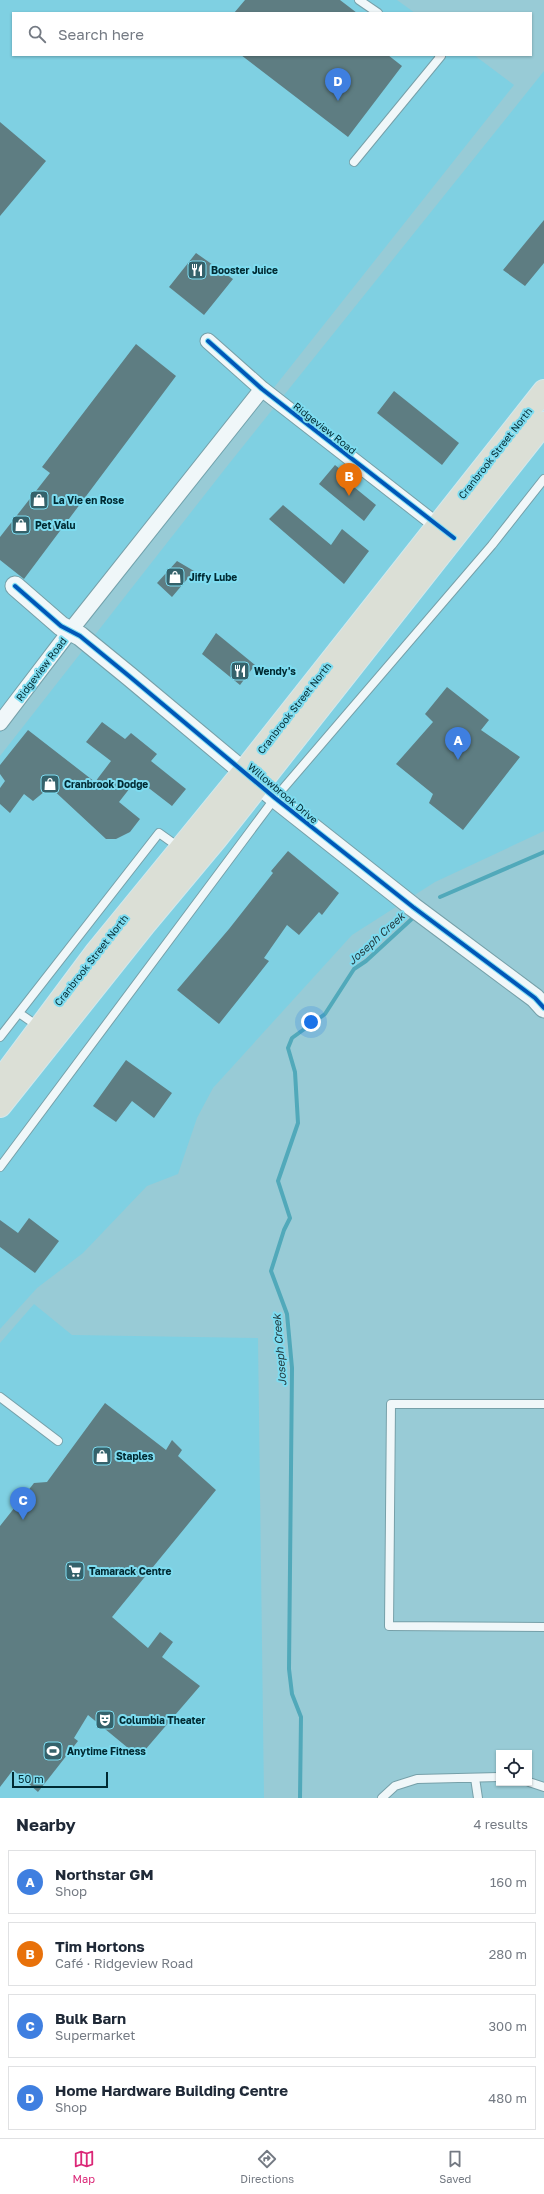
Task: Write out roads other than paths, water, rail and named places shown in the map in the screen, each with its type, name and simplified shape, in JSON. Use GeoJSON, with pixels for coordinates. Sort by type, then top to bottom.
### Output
{"type":"FeatureCollection","features":[{"type":"Feature","properties":{"kind":"highway","name":"Cranbrook Street North"},"geometry":{"type":"LineString","coordinates":[[0,1106],[260,784],[446,532],[544,391]]}},
{"type":"Feature","properties":{"kind":"highway","name":"Cranbrook Street North"},"geometry":{"type":"LineString","coordinates":[[446,532],[544,423]]}},
{"type":"Feature","properties":{"kind":"highway","name":"Cranbrook Street North"},"geometry":{"type":"LineString","coordinates":[[0,1081],[97,951],[181,848],[260,784]]}},
{"type":"Feature","properties":{"kind":"street","name":"Ridgeview Road"},"geometry":{"type":"LineString","coordinates":[[208,341],[262,389],[446,532]]}},
{"type":"Feature","properties":{"kind":"street","name":"Ridgeview Road"},"geometry":{"type":"LineString","coordinates":[[0,723],[70,631],[262,389]]}},
{"type":"Feature","properties":{"kind":"street","name":"Willowbrook Drive"},"geometry":{"type":"LineString","coordinates":[[15,586],[70,631],[80,636],[130,676],[260,784],[413,907],[535,998],[544,1008]]}},
{"type":"Feature","properties":{"kind":"lane"},"geometry":{"type":"LineString","coordinates":[[359,0],[377,12]]}},
{"type":"Feature","properties":{"kind":"lane"},"geometry":{"type":"LineString","coordinates":[[354,162],[441,56]]}},
{"type":"Feature","properties":{"kind":"lane"},"geometry":{"type":"LineString","coordinates":[[0,1167],[260,784],[492,545],[544,479]]}},
{"type":"Feature","properties":{"kind":"lane"},"geometry":{"type":"LineString","coordinates":[[0,1037],[159,833],[181,848]]}},
{"type":"Feature","properties":{"kind":"lane"},"geometry":{"type":"LineString","coordinates":[[19,1013],[39,1027]]}},
{"type":"Feature","properties":{"kind":"lane"},"geometry":{"type":"LineString","coordinates":[[0,1397],[58,1441]]}},
{"type":"Feature","properties":{"kind":"lane"},"geometry":{"type":"LineString","coordinates":[[544,1404],[391,1404],[389,1626],[544,1627]]}},
{"type":"Feature","properties":{"kind":"lane"},"geometry":{"type":"LineString","coordinates":[[382,1798],[395,1786],[417,1779],[496,1777]]}},
{"type":"Feature","properties":{"kind":"lane"},"geometry":{"type":"LineString","coordinates":[[475,1778],[478,1798]]}},
{"type":"Feature","properties":{"kind":"lane"},"geometry":{"type":"LineString","coordinates":[[532,1783],[544,1787]]}},
{"type":"Feature","properties":{"kind":"waterway","name":"Joseph Creek"},"geometry":{"type":"LineString","coordinates":[[440,897],[544,852]]}},
{"type":"Feature","properties":{"kind":"waterway","name":"Joseph Creek"},"geometry":{"type":"LineString","coordinates":[[300,1798],[301,1717],[292,1694],[289,1669],[292,1368],[287,1314],[271,1271],[284,1230],[290,1218],[278,1181],[298,1123],[295,1072],[288,1048],[292,1038],[325,1014],[354,969],[366,961],[415,916]]}},
{"type":"Feature","properties":{"kind":"place","name":"Home Hardware Building Centre"},"geometry":{"type":"Point","coordinates":[338,101]}},
{"type":"Feature","properties":{"kind":"place","name":"Booster Juice"},"geometry":{"type":"Point","coordinates":[197,270]}},
{"type":"Feature","properties":{"kind":"place","name":"Tim Hortons"},"geometry":{"type":"Point","coordinates":[349,496]}},
{"type":"Feature","properties":{"kind":"place","name":"La Vie en Rose"},"geometry":{"type":"Point","coordinates":[39,500]}},
{"type":"Feature","properties":{"kind":"place","name":"Pet Valu"},"geometry":{"type":"Point","coordinates":[21,525]}},
{"type":"Feature","properties":{"kind":"place","name":"Jiffy Lube"},"geometry":{"type":"Point","coordinates":[175,577]}},
{"type":"Feature","properties":{"kind":"place","name":"Wendy's"},"geometry":{"type":"Point","coordinates":[240,671]}},
{"type":"Feature","properties":{"kind":"place","name":"Northstar GM"},"geometry":{"type":"Point","coordinates":[458,760]}},
{"type":"Feature","properties":{"kind":"place","name":"Cranbrook Dodge"},"geometry":{"type":"Point","coordinates":[50,784]}},
{"type":"Feature","properties":{"kind":"place","name":"Staples"},"geometry":{"type":"Point","coordinates":[102,1456]}},
{"type":"Feature","properties":{"kind":"place","name":"Bulk Barn"},"geometry":{"type":"Point","coordinates":[23,1520]}},
{"type":"Feature","properties":{"kind":"place","name":"Tamarack Centre"},"geometry":{"type":"Point","coordinates":[75,1571]}},
{"type":"Feature","properties":{"kind":"place","name":"Columbia Theater"},"geometry":{"type":"Point","coordinates":[105,1720]}},
{"type":"Feature","properties":{"kind":"place","name":"Anytime Fitness"},"geometry":{"type":"Point","coordinates":[53,1751]}}]}
